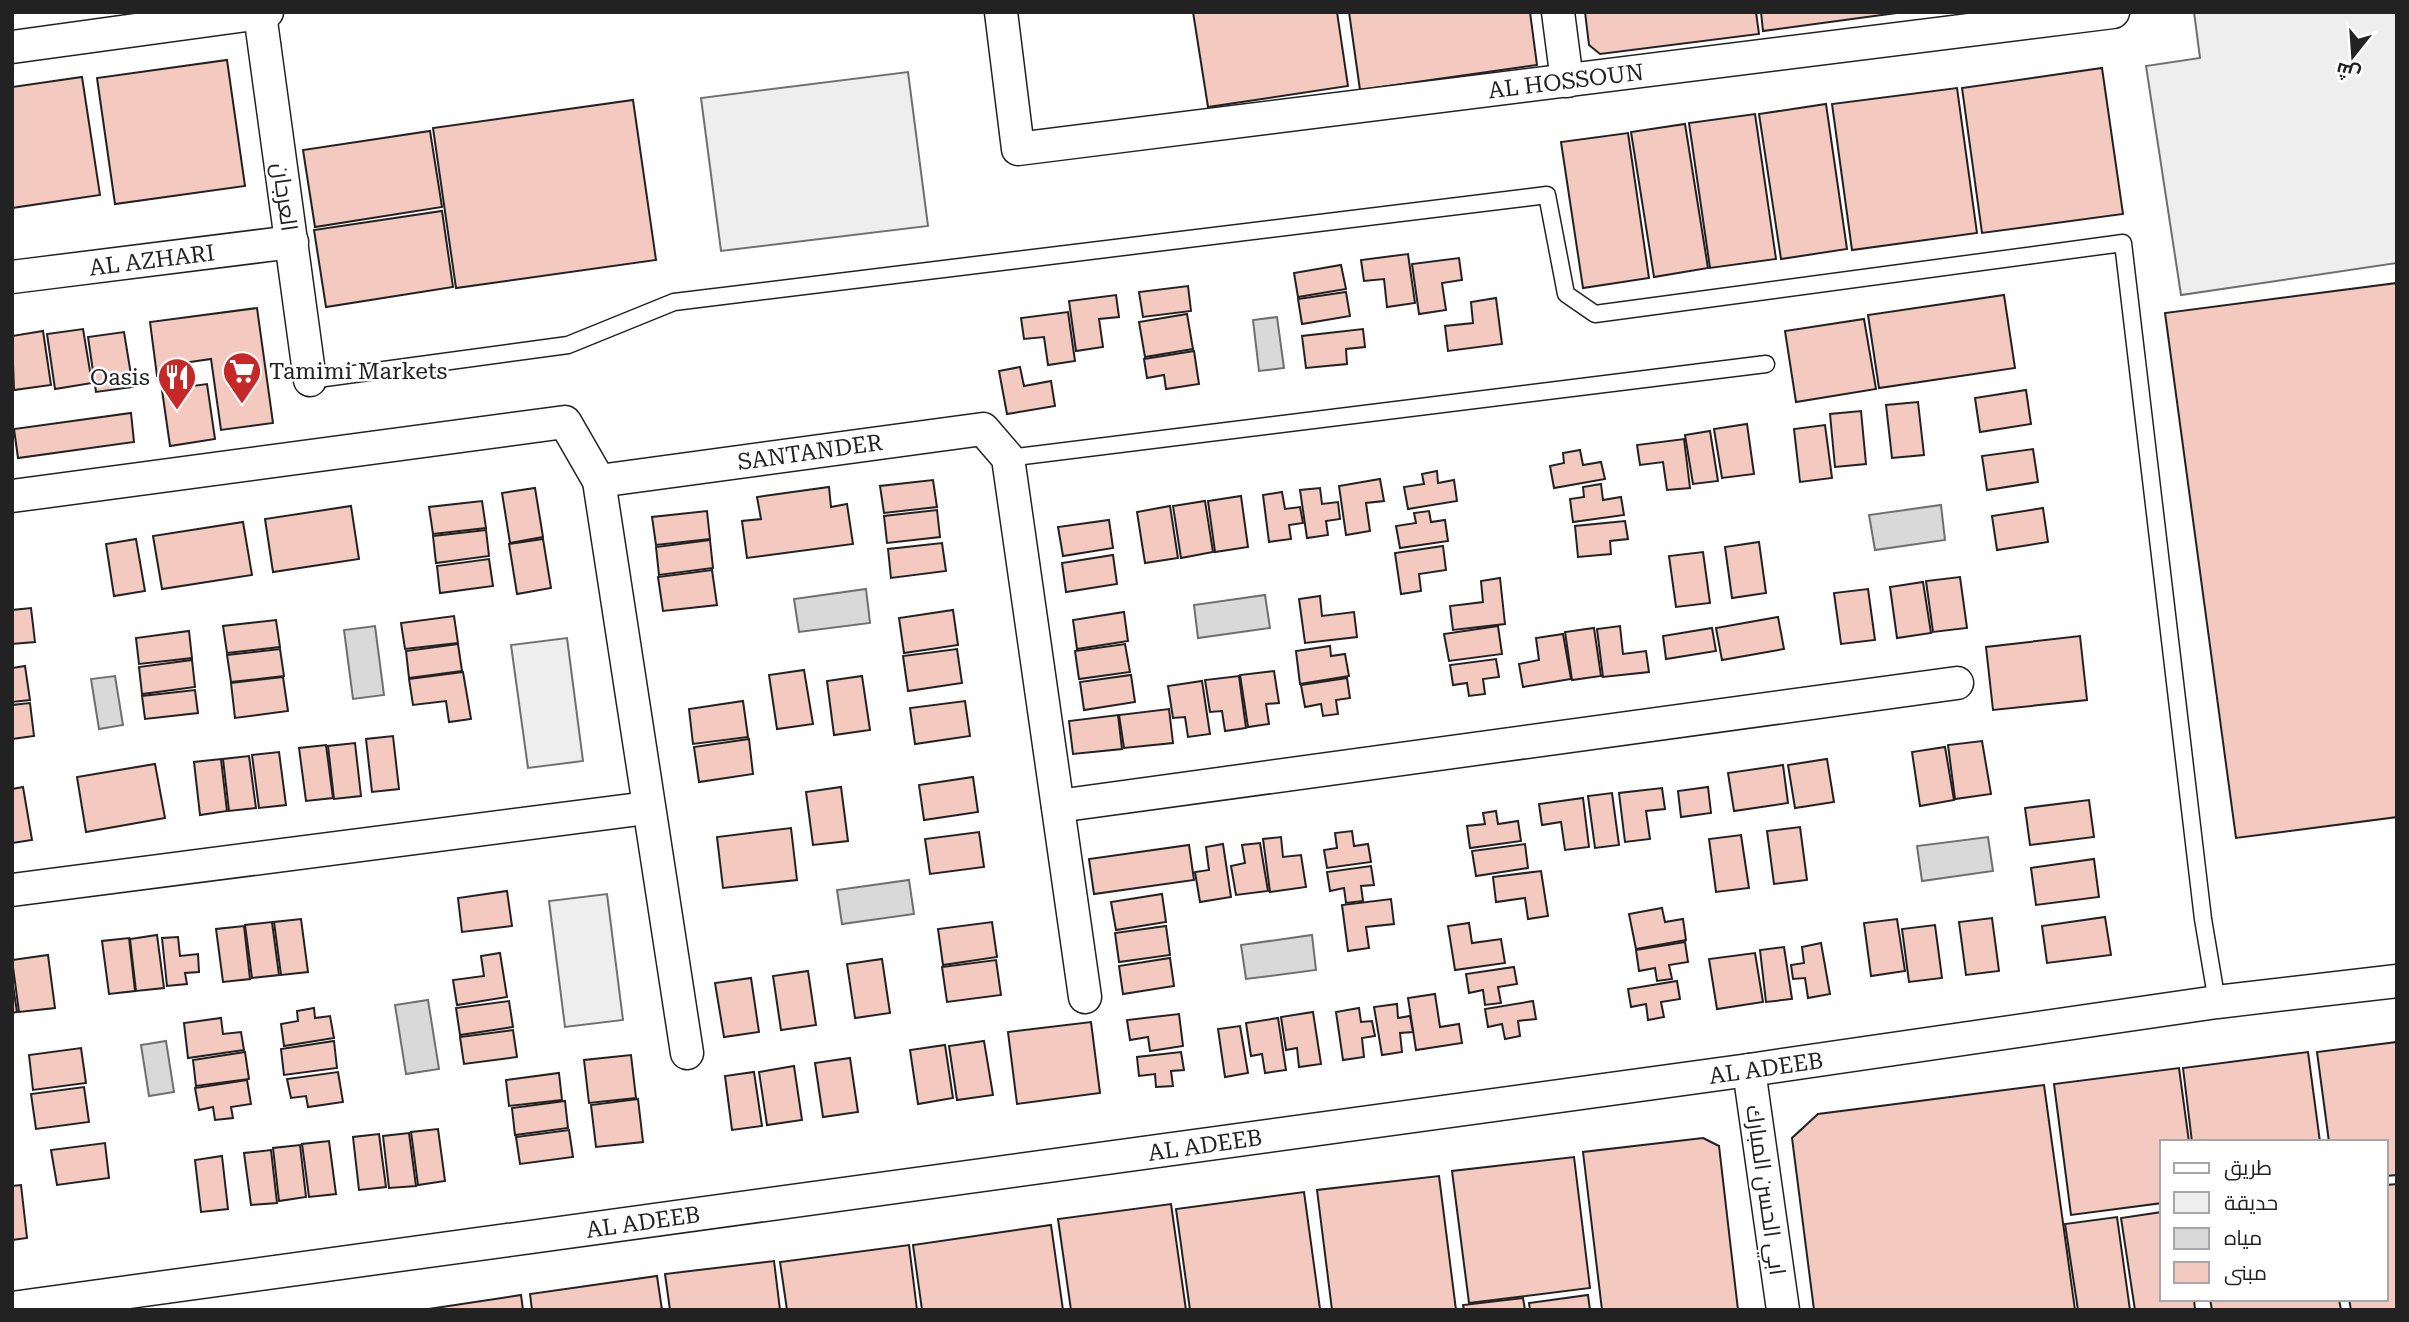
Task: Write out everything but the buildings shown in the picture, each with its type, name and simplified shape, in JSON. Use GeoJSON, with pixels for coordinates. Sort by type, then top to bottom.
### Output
{"type":"FeatureCollection","features":[{"type":"Feature","properties":{"kind":"street","name":"AL HOSSOUN"},"geometry":{"type":"LineString","coordinates":[[1000,12],[1018,149],[2113,12]]}},
{"type":"Feature","properties":{"kind":"street"},"geometry":{"type":"LineString","coordinates":[[1558,12],[1567,81]]}},
{"type":"Feature","properties":{"kind":"street"},"geometry":{"type":"LineString","coordinates":[[12,47],[263,13]]}},
{"type":"Feature","properties":{"kind":"street","name":"العرجان"},"geometry":{"type":"LineString","coordinates":[[263,13],[310,380]]}},
{"type":"Feature","properties":{"kind":"street","name":"AL AZHARI"},"geometry":{"type":"LineString","coordinates":[[12,278],[292,242]]}},
{"type":"Feature","properties":{"kind":"street"},"geometry":{"type":"LineString","coordinates":[[12,496],[565,422],[599,481],[687,1053]]}},
{"type":"Feature","properties":{"kind":"street","name":"SANTANDER"},"geometry":{"type":"LineString","coordinates":[[599,481],[983,429],[1008,458]]}},
{"type":"Feature","properties":{"kind":"street"},"geometry":{"type":"LineString","coordinates":[[1008,458],[1084,997]]}},
{"type":"Feature","properties":{"kind":"street"},"geometry":{"type":"LineString","coordinates":[[1058,806],[1957,683]]}},
{"type":"Feature","properties":{"kind":"street"},"geometry":{"type":"LineString","coordinates":[[12,890],[648,808]]}},
{"type":"Feature","properties":{"kind":"street","name":"AL ADEEB"},"geometry":{"type":"LineString","coordinates":[[12,1308],[1749,1070],[2217,1002],[2397,981]]}},
{"type":"Feature","properties":{"kind":"street","name":"ابي الحسن المبارك"},"geometry":{"type":"LineString","coordinates":[[1749,1070],[1783,1310]]}},
{"type":"Feature","properties":{"kind":"lane"},"geometry":{"type":"LineString","coordinates":[[310,380],[568,345],[674,302],[1547,195],[1566,294],[1595,314],[2123,243],[2202,905],[2217,1002]]}},
{"type":"Feature","properties":{"kind":"lane"},"geometry":{"type":"LineString","coordinates":[[1008,458],[1766,364]]}},
{"type":"Feature","properties":{"kind":"green space"},"geometry":{"type":"Polygon","coordinates":[[[2194,12],[2397,12],[2397,263],[2181,295],[2146,66],[2200,58],[2194,12]]]}},
{"type":"Feature","properties":{"kind":"green space"},"geometry":{"type":"Polygon","coordinates":[[[908,72],[928,226],[721,251],[701,98],[908,72]]]}},
{"type":"Feature","properties":{"kind":"green space"},"geometry":{"type":"Polygon","coordinates":[[[567,638],[583,761],[528,768],[511,645],[567,638]]]}},
{"type":"Feature","properties":{"kind":"green space"},"geometry":{"type":"Polygon","coordinates":[[[607,894],[623,1020],[565,1027],[549,901],[607,894]]]}},
{"type":"Feature","properties":{"kind":"water"},"geometry":{"type":"Polygon","coordinates":[[[1277,317],[1284,368],[1259,371],[1253,320],[1277,317]]]}},
{"type":"Feature","properties":{"kind":"water"},"geometry":{"type":"Polygon","coordinates":[[[1941,505],[1945,540],[1875,550],[1869,515],[1941,505]]]}},
{"type":"Feature","properties":{"kind":"water"},"geometry":{"type":"Polygon","coordinates":[[[866,589],[870,623],[799,632],[794,599],[866,589]]]}},
{"type":"Feature","properties":{"kind":"water"},"geometry":{"type":"Polygon","coordinates":[[[1265,595],[1270,628],[1198,638],[1194,605],[1265,595]]]}},
{"type":"Feature","properties":{"kind":"water"},"geometry":{"type":"Polygon","coordinates":[[[375,626],[384,695],[353,699],[344,630],[375,626]]]}},
{"type":"Feature","properties":{"kind":"water"},"geometry":{"type":"Polygon","coordinates":[[[115,676],[123,725],[99,729],[91,679],[115,676]]]}},
{"type":"Feature","properties":{"kind":"water"},"geometry":{"type":"Polygon","coordinates":[[[1988,837],[1993,871],[1922,881],[1917,846],[1988,837]]]}},
{"type":"Feature","properties":{"kind":"water"},"geometry":{"type":"Polygon","coordinates":[[[909,880],[914,914],[842,924],[837,890],[909,880]]]}},
{"type":"Feature","properties":{"kind":"water"},"geometry":{"type":"Polygon","coordinates":[[[1312,935],[1316,970],[1246,979],[1241,945],[1312,935]]]}},
{"type":"Feature","properties":{"kind":"water"},"geometry":{"type":"Polygon","coordinates":[[[428,1000],[439,1069],[406,1074],[395,1005],[428,1000]]]}},
{"type":"Feature","properties":{"kind":"water"},"geometry":{"type":"Polygon","coordinates":[[[166,1041],[174,1092],[149,1096],[141,1045],[166,1041]]]}},
{"type":"Feature","properties":{"kind":"place","name":"Tamimi Markets"},"geometry":{"type":"Point","coordinates":[242,405]}},
{"type":"Feature","properties":{"kind":"place","name":"Oasis"},"geometry":{"type":"Point","coordinates":[177,411]}}]}
